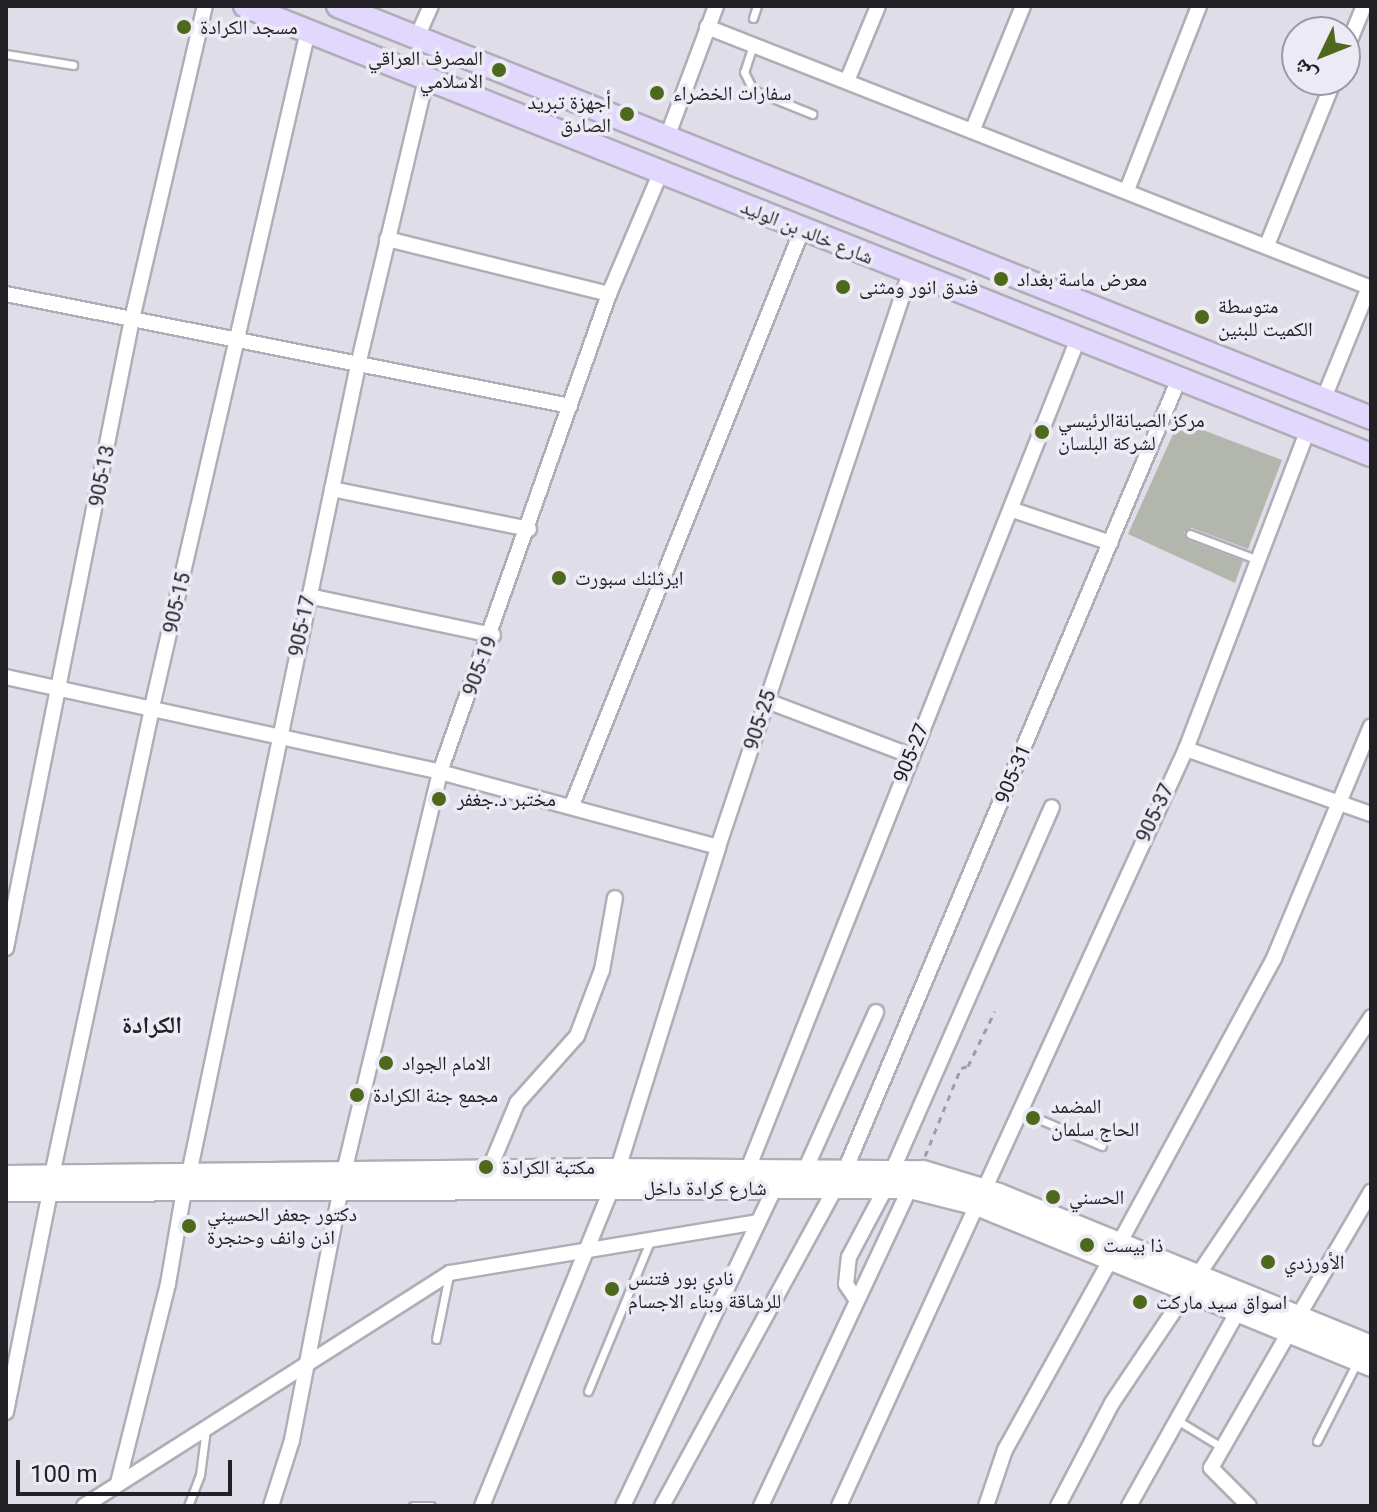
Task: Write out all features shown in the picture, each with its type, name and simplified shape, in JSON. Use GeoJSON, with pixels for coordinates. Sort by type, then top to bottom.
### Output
{"type":"FeatureCollection","features":[{"type":"Feature","properties":{"kind":"main road","name":"شارع خالد بن الوليد"},"geometry":{"type":"LineString","coordinates":[[245,6],[1371,455]]}},
{"type":"Feature","properties":{"kind":"main road","name":"شارع خالد بن الوليد"},"geometry":{"type":"LineString","coordinates":[[338,6],[666,140],[1371,418]]}},
{"type":"Feature","properties":{"kind":"main road","name":"شارع كرادة داخل"},"geometry":{"type":"LineString","coordinates":[[6,1176],[51,1183],[343,1181],[615,1178],[748,1169],[846,1168],[890,1178],[910,1188],[981,1197]]}},
{"type":"Feature","properties":{"kind":"main road","name":"شارع كرادة داخل"},"geometry":{"type":"LineString","coordinates":[[343,1181],[489,1170],[775,1188],[836,1187],[923,1171],[1115,1251],[1200,1275],[1299,1315],[1367,1350]]}},
{"type":"Feature","properties":{"kind":"main road","name":"شارع كرادة داخل"},"geometry":{"type":"LineString","coordinates":[[6,1191],[51,1183]]}},
{"type":"Feature","properties":{"kind":"main road","name":"شارع كرادة داخل"},"geometry":{"type":"LineString","coordinates":[[1115,1251],[1186,1293],[1288,1334],[1367,1350]]}},
{"type":"Feature","properties":{"kind":"street","name":"905-13"},"geometry":{"type":"LineString","coordinates":[[6,948],[62,688],[132,319],[205,6]]}},
{"type":"Feature","properties":{"kind":"street"},"geometry":{"type":"LineString","coordinates":[[417,37],[431,6]]}},
{"type":"Feature","properties":{"kind":"street"},"geometry":{"type":"LineString","coordinates":[[666,140],[716,6]]}},
{"type":"Feature","properties":{"kind":"street"},"geometry":{"type":"LineString","coordinates":[[847,81],[878,6]]}},
{"type":"Feature","properties":{"kind":"street"},"geometry":{"type":"LineString","coordinates":[[973,129],[1023,6]]}},
{"type":"Feature","properties":{"kind":"street"},"geometry":{"type":"LineString","coordinates":[[1127,190],[1199,6]]}},
{"type":"Feature","properties":{"kind":"street"},"geometry":{"type":"LineString","coordinates":[[707,27],[973,129],[1370,288],[1324,398]]}},
{"type":"Feature","properties":{"kind":"street","name":"905-15"},"geometry":{"type":"LineString","coordinates":[[6,1412],[152,707],[308,31]]}},
{"type":"Feature","properties":{"kind":"street","name":"905-17"},"geometry":{"type":"LineString","coordinates":[[118,1483],[168,1284],[186,1182],[358,365],[426,80]]}},
{"type":"Feature","properties":{"kind":"street"},"geometry":{"type":"LineString","coordinates":[[1267,245],[1328,96]]}},
{"type":"Feature","properties":{"kind":"street","name":"905-19"},"geometry":{"type":"LineString","coordinates":[[271,1506],[292,1440],[343,1181],[440,772],[493,635],[609,294],[660,174]]}},
{"type":"Feature","properties":{"kind":"street"},"geometry":{"type":"LineString","coordinates":[[572,805],[802,230]]}},
{"type":"Feature","properties":{"kind":"street"},"geometry":{"type":"LineString","coordinates":[[387,239],[609,294]]}},
{"type":"Feature","properties":{"kind":"street","name":"905-25"},"geometry":{"type":"LineString","coordinates":[[482,1506],[615,1178],[718,847],[910,273]]}},
{"type":"Feature","properties":{"kind":"street"},"geometry":{"type":"LineString","coordinates":[[6,294],[570,406]]}},
{"type":"Feature","properties":{"kind":"street","name":"905-27"},"geometry":{"type":"LineString","coordinates":[[748,1169],[909,755],[1013,510],[1078,339]]}},
{"type":"Feature","properties":{"kind":"street","name":"905-31"},"geometry":{"type":"LineString","coordinates":[[846,1168],[1179,379]]}},
{"type":"Feature","properties":{"kind":"street","name":"905-37"},"geometry":{"type":"LineString","coordinates":[[839,1506],[1186,749],[1308,430]]}},
{"type":"Feature","properties":{"kind":"street"},"geometry":{"type":"LineString","coordinates":[[332,489],[529,529]]}},
{"type":"Feature","properties":{"kind":"street"},"geometry":{"type":"LineString","coordinates":[[1013,510],[1111,543]]}},
{"type":"Feature","properties":{"kind":"street"},"geometry":{"type":"LineString","coordinates":[[309,596],[493,635]]}},
{"type":"Feature","properties":{"kind":"street"},"geometry":{"type":"LineString","coordinates":[[6,677],[279,734],[440,772],[572,805],[718,847]]}},
{"type":"Feature","properties":{"kind":"street"},"geometry":{"type":"LineString","coordinates":[[767,701],[909,755]]}},
{"type":"Feature","properties":{"kind":"street"},"geometry":{"type":"LineString","coordinates":[[986,1506],[1005,1450],[1274,958],[1371,726]]}},
{"type":"Feature","properties":{"kind":"street"},"geometry":{"type":"LineString","coordinates":[[1186,749],[1371,814]]}},
{"type":"Feature","properties":{"kind":"street"},"geometry":{"type":"LineString","coordinates":[[856,1299],[846,1284],[849,1257],[890,1178],[1052,807]]}},
{"type":"Feature","properties":{"kind":"street"},"geometry":{"type":"LineString","coordinates":[[489,1170],[517,1103],[577,1036],[602,970],[615,898]]}},
{"type":"Feature","properties":{"kind":"street"},"geometry":{"type":"LineString","coordinates":[[806,1168],[876,1012]]}},
{"type":"Feature","properties":{"kind":"street"},"geometry":{"type":"LineString","coordinates":[[1058,1506],[1112,1403],[1371,1017]]}},
{"type":"Feature","properties":{"kind":"street"},"geometry":{"type":"LineString","coordinates":[[662,1506],[836,1187]]}},
{"type":"Feature","properties":{"kind":"street"},"geometry":{"type":"LineString","coordinates":[[623,1506],[775,1188]]}},
{"type":"Feature","properties":{"kind":"street"},"geometry":{"type":"LineString","coordinates":[[761,1506],[910,1188]]}},
{"type":"Feature","properties":{"kind":"street"},"geometry":{"type":"LineString","coordinates":[[1299,1315],[1371,1192]]}},
{"type":"Feature","properties":{"kind":"street"},"geometry":{"type":"LineString","coordinates":[[84,1506],[308,1360],[450,1273],[758,1222]]}},
{"type":"Feature","properties":{"kind":"street"},"geometry":{"type":"LineString","coordinates":[[1129,1506],[1237,1313]]}},
{"type":"Feature","properties":{"kind":"street"},"geometry":{"type":"LineString","coordinates":[[1249,1506],[1243,1495],[1211,1474],[1288,1334]]}},
{"type":"Feature","properties":{"kind":"lane"},"geometry":{"type":"LineString","coordinates":[[753,18],[757,6]]}},
{"type":"Feature","properties":{"kind":"lane"},"geometry":{"type":"LineString","coordinates":[[753,45],[744,72],[753,90],[812,114]]}},
{"type":"Feature","properties":{"kind":"lane"},"geometry":{"type":"LineString","coordinates":[[6,54],[73,65]]}},
{"type":"Feature","properties":{"kind":"lane"},"geometry":{"type":"LineString","coordinates":[[1190,534],[1258,560]]}},
{"type":"Feature","properties":{"kind":"lane"},"geometry":{"type":"LineString","coordinates":[[1020,1111],[1102,1146]]}},
{"type":"Feature","properties":{"kind":"lane"},"geometry":{"type":"LineString","coordinates":[[588,1391],[651,1241]]}},
{"type":"Feature","properties":{"kind":"lane"},"geometry":{"type":"LineString","coordinates":[[436,1339],[450,1273]]}},
{"type":"Feature","properties":{"kind":"lane"},"geometry":{"type":"LineString","coordinates":[[1317,1441],[1367,1350]]}},
{"type":"Feature","properties":{"kind":"lane"},"geometry":{"type":"LineString","coordinates":[[1176,1419],[1223,1448]]}},
{"type":"Feature","properties":{"kind":"lane"},"geometry":{"type":"LineString","coordinates":[[188,1506],[200,1475],[206,1426]]}},
{"type":"Feature","properties":{"kind":"lane"},"geometry":{"type":"LineString","coordinates":[[413,1506],[431,1506]]}},
{"type":"Feature","properties":{"kind":"path"},"geometry":{"type":"LineString","coordinates":[[923,1171],[956,1080],[995,1011]]}},
{"type":"Feature","properties":{"kind":"building"},"geometry":{"type":"Polygon","coordinates":[[[1179,421],[1282,460],[1248,549],[1192,528],[1184,532],[1188,540],[1243,561],[1235,583],[1128,534],[1179,421]]]}},
{"type":"Feature","properties":{"kind":"place","name":"مسجد الكرادة"},"geometry":{"type":"Point","coordinates":[184,27]}},
{"type":"Feature","properties":{"kind":"place","name":"المصرف العراقي الاسلامي"},"geometry":{"type":"Point","coordinates":[499,70]}},
{"type":"Feature","properties":{"kind":"place","name":"سفارات الخضراء"},"geometry":{"type":"Point","coordinates":[657,93]}},
{"type":"Feature","properties":{"kind":"place","name":"أجهزة تبريد الصادق"},"geometry":{"type":"Point","coordinates":[627,114]}},
{"type":"Feature","properties":{"kind":"place","name":"معرض ماسة بغداد"},"geometry":{"type":"Point","coordinates":[1001,279]}},
{"type":"Feature","properties":{"kind":"place","name":"فندق انور ومثنى"},"geometry":{"type":"Point","coordinates":[843,287]}},
{"type":"Feature","properties":{"kind":"place","name":"متوسطة الكميت للبنين"},"geometry":{"type":"Point","coordinates":[1202,317]}},
{"type":"Feature","properties":{"kind":"place","name":"مركز الصيانةالرئيسي لشركة البلسان"},"geometry":{"type":"Point","coordinates":[1042,432]}},
{"type":"Feature","properties":{"kind":"place","name":"ايرثلنك سبورت"},"geometry":{"type":"Point","coordinates":[559,578]}},
{"type":"Feature","properties":{"kind":"place","name":"مختبر د.جغفر"},"geometry":{"type":"Point","coordinates":[439,799]}},
{"type":"Feature","properties":{"kind":"place","name":"الامام الجواد"},"geometry":{"type":"Point","coordinates":[386,1063]}},
{"type":"Feature","properties":{"kind":"place","name":"مجمع جنة الكرادة"},"geometry":{"type":"Point","coordinates":[357,1095]}},
{"type":"Feature","properties":{"kind":"place","name":"المضمد الحاج سلمان"},"geometry":{"type":"Point","coordinates":[1033,1118]}},
{"type":"Feature","properties":{"kind":"place","name":"مكتبة الكرادة"},"geometry":{"type":"Point","coordinates":[486,1167]}},
{"type":"Feature","properties":{"kind":"place","name":"الحسني"},"geometry":{"type":"Point","coordinates":[1053,1197]}},
{"type":"Feature","properties":{"kind":"place","name":"دكتور جعفر الحسيني اذن وانف وحنجرة"},"geometry":{"type":"Point","coordinates":[189,1226]}},
{"type":"Feature","properties":{"kind":"place","name":"ذا بيست"},"geometry":{"type":"Point","coordinates":[1087,1245]}},
{"type":"Feature","properties":{"kind":"place","name":"الأورزدي"},"geometry":{"type":"Point","coordinates":[1268,1262]}},
{"type":"Feature","properties":{"kind":"place","name":"نادي بور فتنس للرشاقة وبناء الاجسام"},"geometry":{"type":"Point","coordinates":[612,1289]}},
{"type":"Feature","properties":{"kind":"place","name":"اسواق سيد ماركت"},"geometry":{"type":"Point","coordinates":[1140,1302]}},
{"type":"Feature","properties":{"kind":"district","name":"الكرادة"},"geometry":{"type":"Point","coordinates":[152,1026]}}]}
